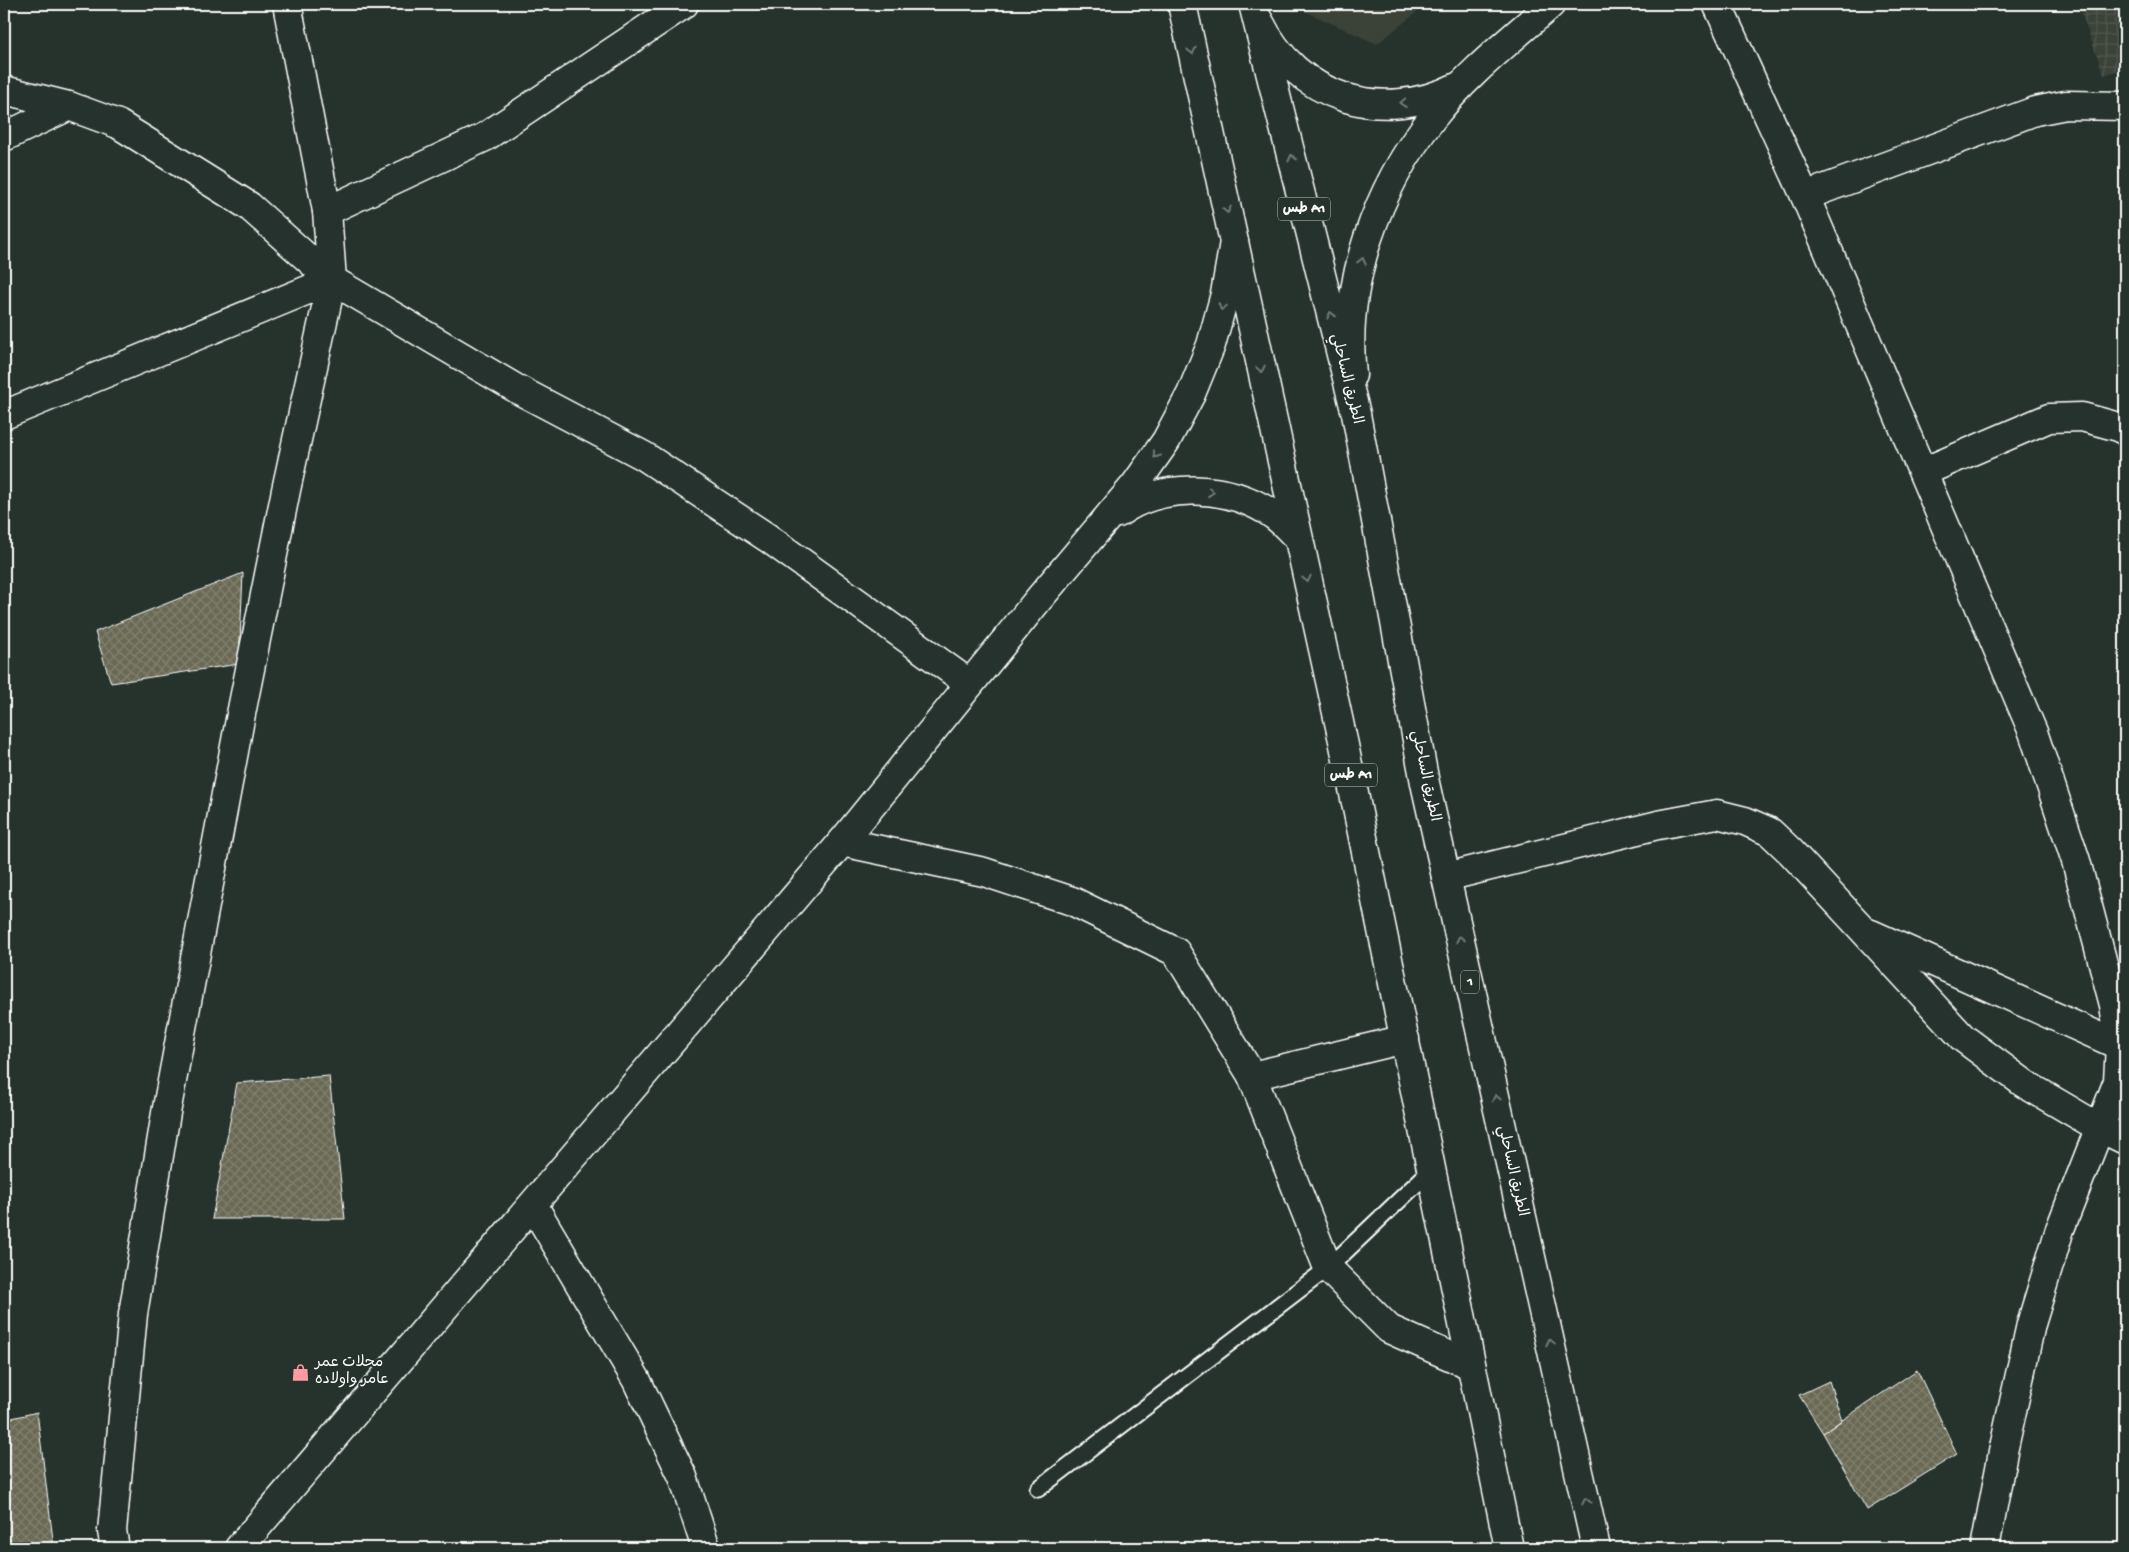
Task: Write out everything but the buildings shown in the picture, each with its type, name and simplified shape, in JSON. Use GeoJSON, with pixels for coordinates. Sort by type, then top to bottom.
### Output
{"type":"FeatureCollection","features":[{"type":"Feature","properties":{"kind":"main road"},"geometry":{"type":"LineString","coordinates":[[115,1548],[112,1531],[133,1314],[166,1113],[241,714],[286,490],[332,280],[326,211],[287,4]]}},
{"type":"Feature","properties":{"kind":"main road"},"geometry":{"type":"LineString","coordinates":[[326,211],[485,137],[684,4]]}},
{"type":"Feature","properties":{"kind":"main road","name":"طس A1"},"geometry":{"type":"LineString","coordinates":[[1182,4],[1344,745],[1405,1039],[1506,1547]]}},
{"type":"Feature","properties":{"kind":"main road"},"geometry":{"type":"LineString","coordinates":[[1356,414],[1351,369],[1352,324],[1358,279],[1369,235],[1386,193],[1408,153],[1434,116],[1465,83],[1551,4]]}},
{"type":"Feature","properties":{"kind":"main road"},"geometry":{"type":"LineString","coordinates":[[1717,4],[1805,196],[2033,732],[2076,861],[2114,1005],[2123,1047],[2118,1080],[2060,1229],[2031,1324],[2003,1452],[1985,1548]]}},
{"type":"Feature","properties":{"kind":"main road"},"geometry":{"type":"LineString","coordinates":[[1254,8],[1267,37],[1284,59],[1305,78],[1330,92],[1356,102],[1384,105],[1413,103],[1440,95],[1465,83]]}},
{"type":"Feature","properties":{"kind":"main road","name":"الطريق الساحلي"},"geometry":{"type":"LineString","coordinates":[[1254,8],[1356,414],[1425,783],[1596,1548]]}},
{"type":"Feature","properties":{"kind":"main road"},"geometry":{"type":"LineString","coordinates":[[4,90],[68,106],[118,124],[249,206],[332,280],[518,389],[644,456],[768,538],[970,684]]}},
{"type":"Feature","properties":{"kind":"main road"},"geometry":{"type":"LineString","coordinates":[[1805,196],[2035,111],[2066,105],[2125,106]]}},
{"type":"Feature","properties":{"kind":"main road"},"geometry":{"type":"LineString","coordinates":[[4,137],[68,106]]}},
{"type":"Feature","properties":{"kind":"main road"},"geometry":{"type":"LineString","coordinates":[[239,1548],[842,842],[1100,525],[1135,485],[1166,441],[1191,394],[1211,345],[1223,303],[1234,242]]}},
{"type":"Feature","properties":{"kind":"main road"},"geometry":{"type":"LineString","coordinates":[[4,415],[332,280]]}},
{"type":"Feature","properties":{"kind":"main road"},"geometry":{"type":"LineString","coordinates":[[1922,472],[2049,418],[2082,417],[2122,428],[2125,431]]}},
{"type":"Feature","properties":{"kind":"main road"},"geometry":{"type":"LineString","coordinates":[[1100,525],[1126,507],[1155,495],[1186,490],[1217,492],[1247,501],[1275,516],[1298,537]]}},
{"type":"Feature","properties":{"kind":"main road"},"geometry":{"type":"LineString","coordinates":[[1446,877],[1658,825],[1718,814],[1745,821],[1770,832],[1791,852],[1860,929],[1963,1038],[2025,1084],[2100,1128],[2125,1140]]}},
{"type":"Feature","properties":{"kind":"main road"},"geometry":{"type":"LineString","coordinates":[[842,842],[993,875],[1072,901],[1176,952],[1252,1076],[1328,1268],[1389,1329],[1470,1365]]}},
{"type":"Feature","properties":{"kind":"main road"},"geometry":{"type":"LineString","coordinates":[[1860,929],[2123,1047]]}},
{"type":"Feature","properties":{"kind":"main road"},"geometry":{"type":"LineString","coordinates":[[1252,1076],[1405,1039]]}},
{"type":"Feature","properties":{"kind":"main road"},"geometry":{"type":"LineString","coordinates":[[532,1205],[636,1379],[683,1477],[706,1548]]}},
{"type":"Feature","properties":{"kind":"lane"},"geometry":{"type":"LineString","coordinates":[[1038,1489],[1328,1268],[1431,1170]]}},
{"type":"Feature","properties":{"kind":"shaded area"},"geometry":{"type":"Polygon","coordinates":[[[1299,4],[1427,4],[1377,44],[1300,9],[1299,4]]]}},
{"type":"Feature","properties":{"kind":"shaded area"},"geometry":{"type":"Polygon","coordinates":[[[2078,4],[2125,4],[2125,68],[2104,75],[2078,4]]]}},
{"type":"Feature","properties":{"kind":"place","name":"محلات عمر عامر واولاده"},"geometry":{"type":"Point","coordinates":[301,1372]}}]}
